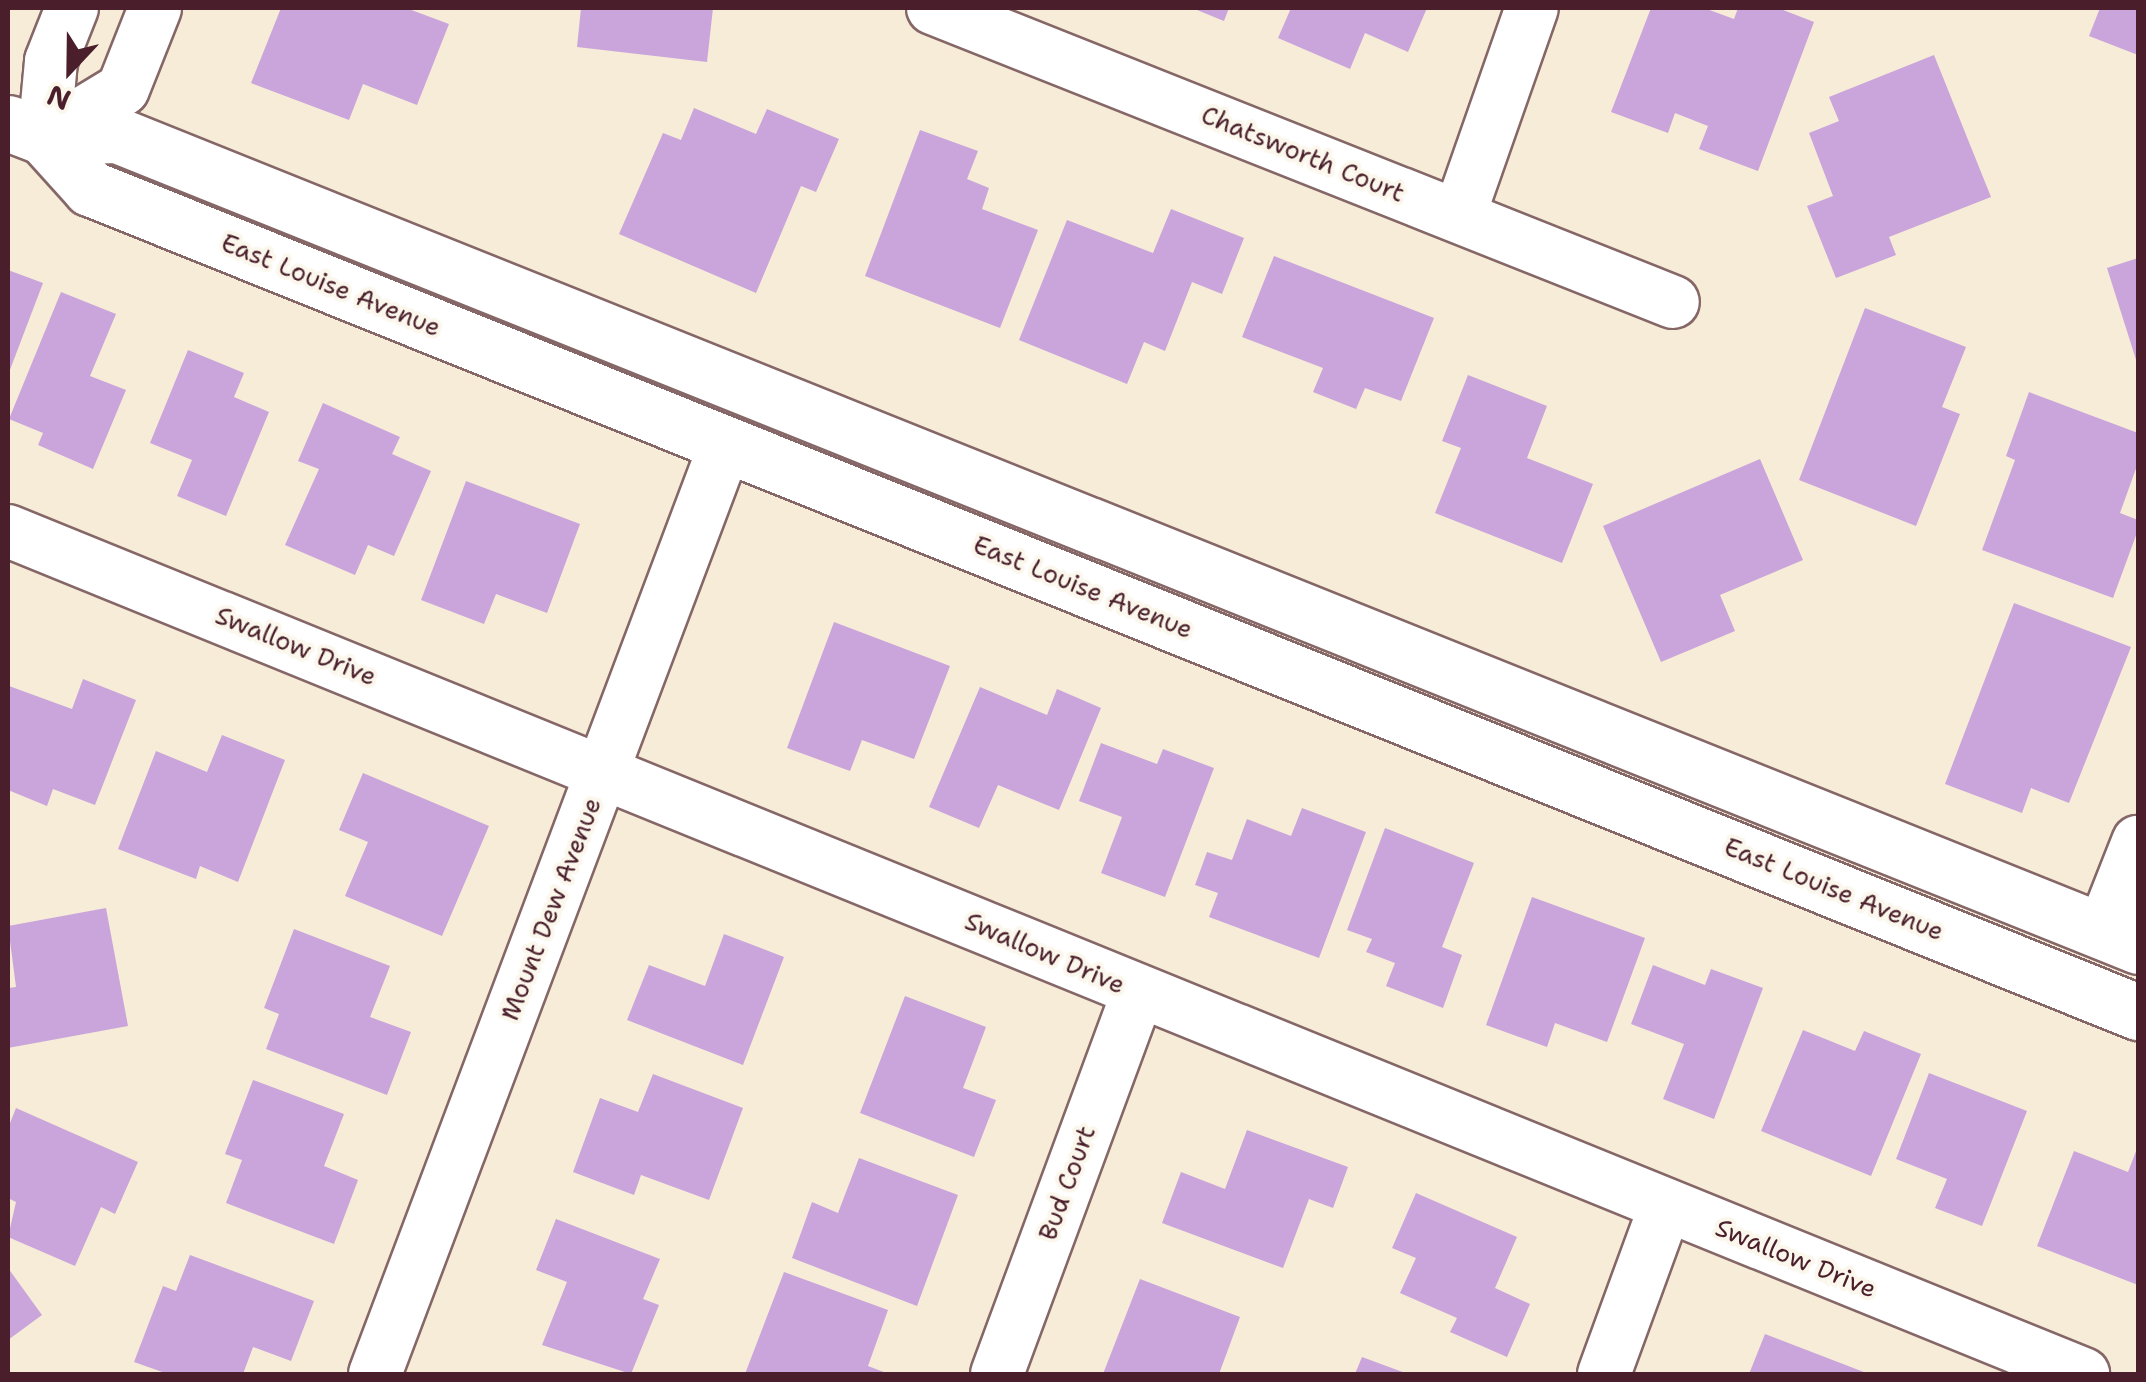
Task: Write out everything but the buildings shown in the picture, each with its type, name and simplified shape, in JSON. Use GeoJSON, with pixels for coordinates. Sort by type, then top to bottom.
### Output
{"type":"FeatureCollection","features":[{"type":"Feature","properties":{"kind":"street"},"geometry":{"type":"LineString","coordinates":[[26,130],[72,8]]}},
{"type":"Feature","properties":{"kind":"street"},"geometry":{"type":"LineString","coordinates":[[26,130],[123,89],[156,8]]}},
{"type":"Feature","properties":{"kind":"street","name":"Chatsworth Court"},"geometry":{"type":"LineString","coordinates":[[933,8],[1673,302]]}},
{"type":"Feature","properties":{"kind":"street"},"geometry":{"type":"LineString","coordinates":[[1458,216],[1532,8]]}},
{"type":"Feature","properties":{"kind":"street"},"geometry":{"type":"LineString","coordinates":[[26,130],[117,135],[2121,939],[2138,842]]}},
{"type":"Feature","properties":{"kind":"street","name":"East Louise Avenue"},"geometry":{"type":"LineString","coordinates":[[26,130],[90,188],[2138,1012]]}},
{"type":"Feature","properties":{"kind":"street","name":"Mount Dew Avenue"},"geometry":{"type":"LineString","coordinates":[[374,1374],[726,443]]}},
{"type":"Feature","properties":{"kind":"street","name":"Swallow Drive"},"geometry":{"type":"LineString","coordinates":[[8,531],[2083,1374]]}},
{"type":"Feature","properties":{"kind":"street","name":"Bud Court"},"geometry":{"type":"LineString","coordinates":[[997,1374],[1138,992]]}},
{"type":"Feature","properties":{"kind":"street"},"geometry":{"type":"LineString","coordinates":[[1604,1374],[1666,1206]]}}]}
